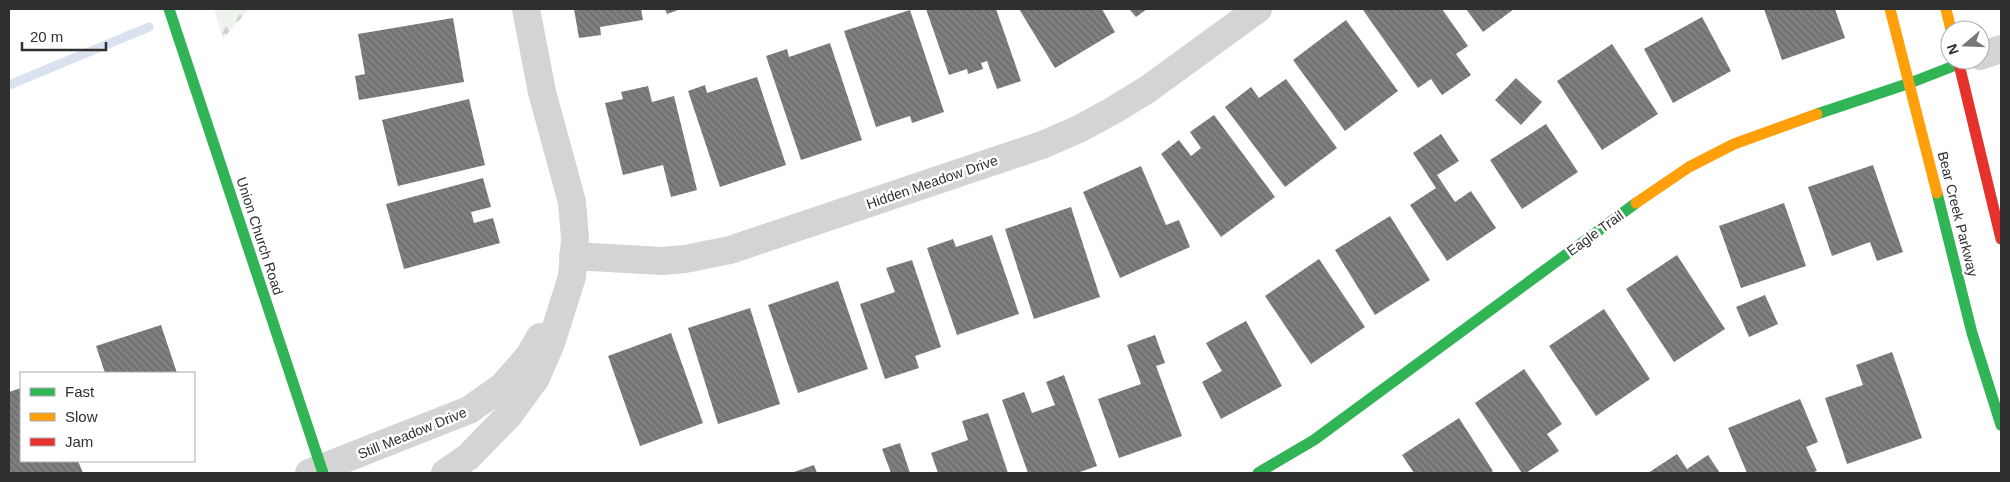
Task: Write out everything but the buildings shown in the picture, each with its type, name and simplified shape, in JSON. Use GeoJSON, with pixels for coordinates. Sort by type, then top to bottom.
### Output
{"type":"FeatureCollection","features":[{"type":"Feature","properties":{"kind":"street","name":"Union Church Road"},"geometry":{"type":"LineString","coordinates":[[169,9],[318,472]]}},
{"type":"Feature","properties":{"kind":"street","name":"Still Meadow Drive"},"geometry":{"type":"LineString","coordinates":[[445,473],[468,457],[509,415],[536,378],[551,343],[572,277],[575,238],[572,202],[542,92],[526,9]]}},
{"type":"Feature","properties":{"kind":"street","name":"Hidden Meadow Drive"},"geometry":{"type":"LineString","coordinates":[[573,256],[662,261],[685,259],[730,250],[1042,145],[1079,129],[1139,94],[1258,9]]}},
{"type":"Feature","properties":{"kind":"street","name":"Bear Creek Parkway"},"geometry":{"type":"LineString","coordinates":[[1890,9],[1972,333],[2001,425]]}},
{"type":"Feature","properties":{"kind":"street","name":"Eagle Trail"},"geometry":{"type":"LineString","coordinates":[[1258,473],[1314,440],[1644,197],[1689,167],[1712,154],[1762,133],[1910,83],[1942,70]]}},
{"type":"Feature","properties":{"kind":"street"},"geometry":{"type":"LineString","coordinates":[[1968,70],[2001,238]]}},
{"type":"Feature","properties":{"kind":"street","name":"Still Meadow Drive"},"geometry":{"type":"LineString","coordinates":[[318,472],[450,419],[486,399],[503,386],[529,356],[568,293]]}},
{"type":"Feature","properties":{"kind":"green space"},"geometry":{"type":"Polygon","coordinates":[[[214,9],[249,9],[223,39],[214,9]]]}},
{"type":"Feature","properties":{"kind":"waterway"},"geometry":{"type":"LineString","coordinates":[[9,85],[149,27]]}},
{"type":"Feature","properties":{"kind":"traffic: fast"},"geometry":{"type":"LineString","coordinates":[[169,9],[323,473]]}},
{"type":"Feature","properties":{"kind":"traffic: fast"},"geometry":{"type":"LineString","coordinates":[[1817,114],[1943,70]]}},
{"type":"Feature","properties":{"kind":"traffic: fast"},"geometry":{"type":"LineString","coordinates":[[1937,193],[1972,333],[2001,425]]}},
{"type":"Feature","properties":{"kind":"traffic: fast"},"geometry":{"type":"LineString","coordinates":[[1258,473],[1314,440],[1636,203]]}},
{"type":"Feature","properties":{"kind":"traffic: slow"},"geometry":{"type":"LineString","coordinates":[[1890,9],[1937,193]]}},
{"type":"Feature","properties":{"kind":"traffic: slow"},"geometry":{"type":"LineString","coordinates":[[1946,9],[1949,20]]}},
{"type":"Feature","properties":{"kind":"traffic: slow"},"geometry":{"type":"LineString","coordinates":[[1636,203],[1689,167],[1734,144],[1817,114]]}},
{"type":"Feature","properties":{"kind":"traffic: jam"},"geometry":{"type":"LineString","coordinates":[[1960,70],[2001,239]]}}]}
